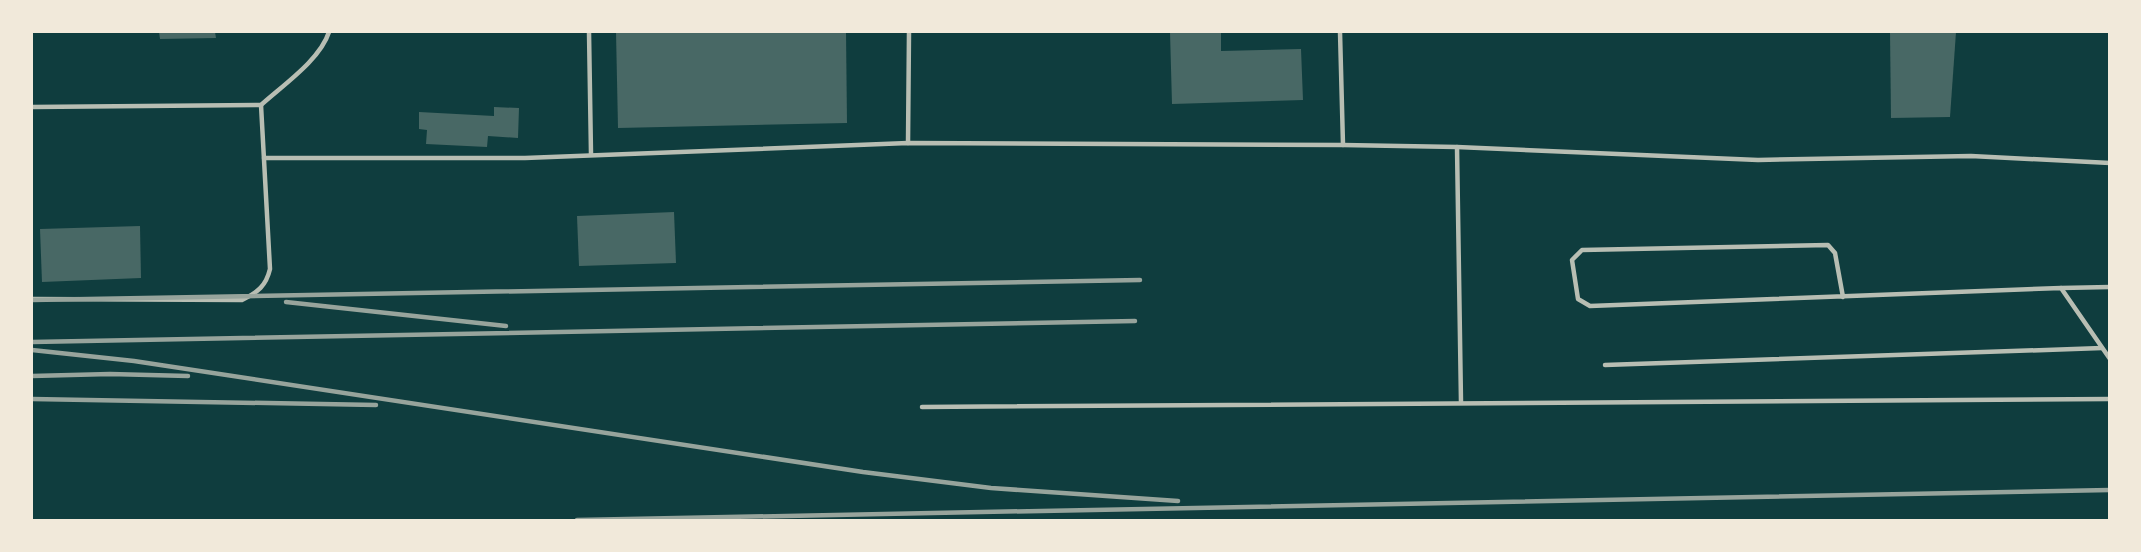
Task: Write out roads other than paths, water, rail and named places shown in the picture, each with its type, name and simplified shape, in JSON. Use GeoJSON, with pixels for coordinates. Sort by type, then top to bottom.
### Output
{"type":"FeatureCollection","features":[{"type":"Feature","properties":{"kind":"lane"},"geometry":{"type":"LineString","coordinates":[[32,107],[261,105],[315,57],[329,32]]}},
{"type":"Feature","properties":{"kind":"lane"},"geometry":{"type":"LineString","coordinates":[[589,32],[591,154]]}},
{"type":"Feature","properties":{"kind":"lane"},"geometry":{"type":"LineString","coordinates":[[908,142],[909,32]]}},
{"type":"Feature","properties":{"kind":"lane"},"geometry":{"type":"LineString","coordinates":[[1340,32],[1343,145]]}},
{"type":"Feature","properties":{"kind":"lane"},"geometry":{"type":"LineString","coordinates":[[32,299],[242,300],[256,293],[267,282],[270,269],[261,105]]}},
{"type":"Feature","properties":{"kind":"lane"},"geometry":{"type":"LineString","coordinates":[[264,158],[393,156],[525,158],[908,142],[1343,145],[1457,147],[1758,160],[1971,156],[2109,163]]}},
{"type":"Feature","properties":{"kind":"lane"},"geometry":{"type":"LineString","coordinates":[[1457,147],[1461,402]]}},
{"type":"Feature","properties":{"kind":"lane"},"geometry":{"type":"LineString","coordinates":[[1844,297],[1835,253],[1828,245],[1582,250],[1572,260],[1578,299],[1590,306],[1844,297],[2061,288],[2109,287]]}},
{"type":"Feature","properties":{"kind":"lane"},"geometry":{"type":"LineString","coordinates":[[2061,288],[2109,359]]}},
{"type":"Feature","properties":{"kind":"lane"},"geometry":{"type":"LineString","coordinates":[[1605,365],[2102,348]]}},
{"type":"Feature","properties":{"kind":"lane"},"geometry":{"type":"LineString","coordinates":[[922,407],[2109,399]]}},
{"type":"Feature","properties":{"kind":"railway"},"geometry":{"type":"LineString","coordinates":[[32,300],[1140,280]]}},
{"type":"Feature","properties":{"kind":"railway"},"geometry":{"type":"LineString","coordinates":[[286,302],[506,326]]}},
{"type":"Feature","properties":{"kind":"railway"},"geometry":{"type":"LineString","coordinates":[[32,342],[1135,321]]}},
{"type":"Feature","properties":{"kind":"railway"},"geometry":{"type":"LineString","coordinates":[[32,350],[134,361],[863,472],[991,488],[1178,501]]}},
{"type":"Feature","properties":{"kind":"railway"},"geometry":{"type":"LineString","coordinates":[[32,376],[110,374],[188,376]]}},
{"type":"Feature","properties":{"kind":"railway"},"geometry":{"type":"LineString","coordinates":[[32,399],[376,405]]}},
{"type":"Feature","properties":{"kind":"railway"},"geometry":{"type":"LineString","coordinates":[[577,520],[2110,490]]}}]}
